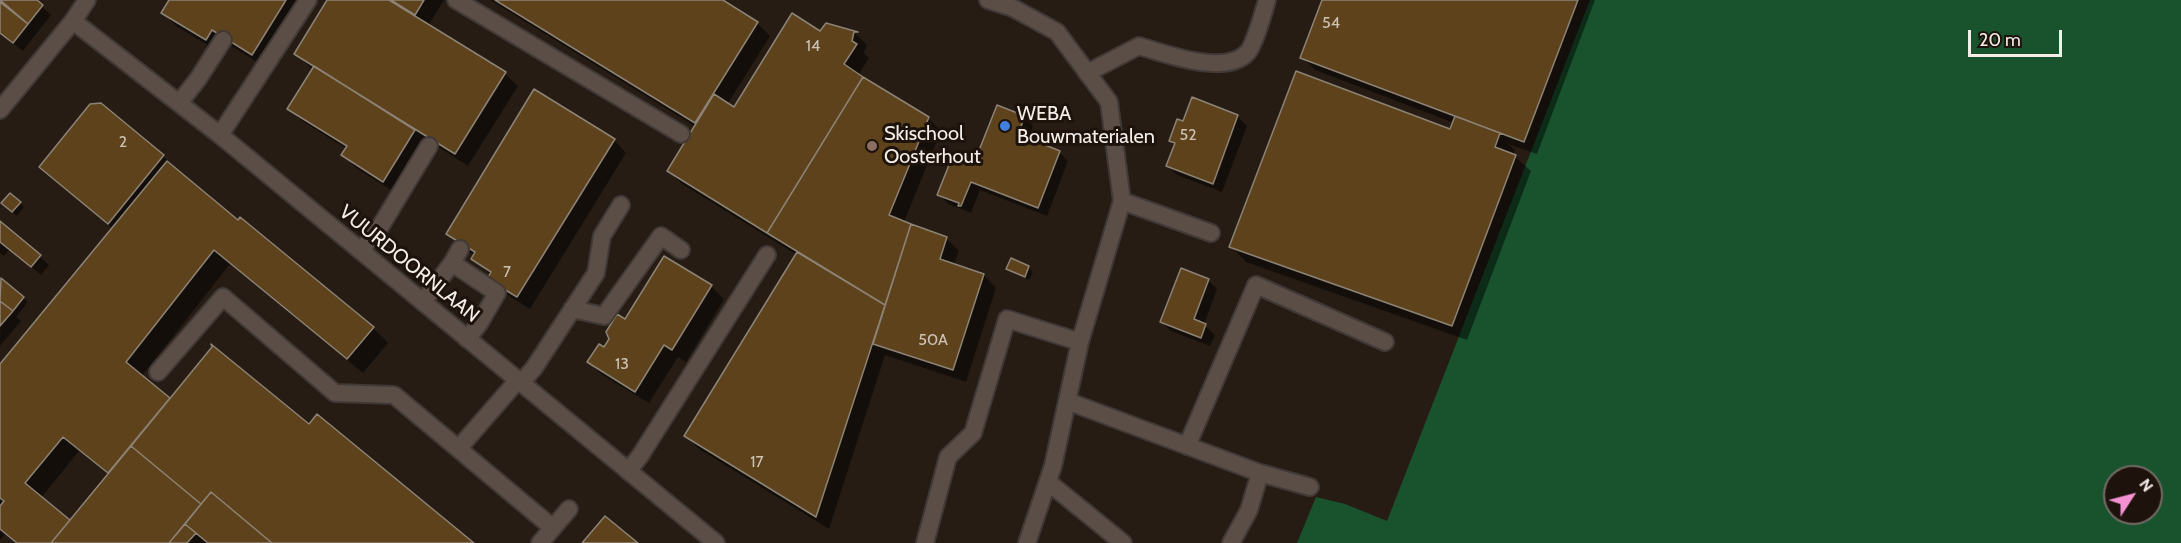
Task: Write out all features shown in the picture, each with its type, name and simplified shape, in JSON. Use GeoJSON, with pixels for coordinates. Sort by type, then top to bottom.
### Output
{"type":"FeatureCollection","features":[{"type":"Feature","properties":{"kind":"street"},"geometry":{"type":"LineString","coordinates":[[0,110],[73,21],[87,0]]}},
{"type":"Feature","properties":{"kind":"street"},"geometry":{"type":"LineString","coordinates":[[220,135],[308,0]]}},
{"type":"Feature","properties":{"kind":"street"},"geometry":{"type":"LineString","coordinates":[[456,0],[681,134]]}},
{"type":"Feature","properties":{"kind":"street"},"geometry":{"type":"LineString","coordinates":[[988,0],[1012,8],[1057,32],[1109,102],[1122,201],[1080,342],[1048,482],[1027,543]]}},
{"type":"Feature","properties":{"kind":"street"},"geometry":{"type":"LineString","coordinates":[[1087,73],[1139,46],[1205,64],[1236,60],[1249,52],[1268,0]]}},
{"type":"Feature","properties":{"kind":"street","name":"VUURDOORNLAAN"},"geometry":{"type":"LineString","coordinates":[[73,21],[220,135],[716,543]]}},
{"type":"Feature","properties":{"kind":"street"},"geometry":{"type":"LineString","coordinates":[[179,103],[198,80],[223,40]]}},
{"type":"Feature","properties":{"kind":"street"},"geometry":{"type":"LineString","coordinates":[[361,250],[380,227],[429,146]]}},
{"type":"Feature","properties":{"kind":"street"},"geometry":{"type":"LineString","coordinates":[[1122,201],[1210,233]]}},
{"type":"Feature","properties":{"kind":"street"},"geometry":{"type":"LineString","coordinates":[[458,449],[534,368],[596,273],[602,236],[621,205]]}},
{"type":"Feature","properties":{"kind":"street"},"geometry":{"type":"LineString","coordinates":[[572,309],[604,316],[661,236],[681,250]]}},
{"type":"Feature","properties":{"kind":"street"},"geometry":{"type":"LineString","coordinates":[[628,471],[640,456],[767,255]]}},
{"type":"Feature","properties":{"kind":"street"},"geometry":{"type":"LineString","coordinates":[[423,302],[456,256],[497,293],[479,324],[467,339]]}},
{"type":"Feature","properties":{"kind":"street"},"geometry":{"type":"LineString","coordinates":[[1187,446],[1256,285],[1385,342]]}},
{"type":"Feature","properties":{"kind":"street"},"geometry":{"type":"LineString","coordinates":[[158,372],[223,297],[335,393],[394,395],[553,528]]}},
{"type":"Feature","properties":{"kind":"street"},"geometry":{"type":"LineString","coordinates":[[925,543],[948,457],[973,433],[1007,319],[1080,342]]}},
{"type":"Feature","properties":{"kind":"street"},"geometry":{"type":"LineString","coordinates":[[1067,401],[1260,473],[1310,487]]}},
{"type":"Feature","properties":{"kind":"street"},"geometry":{"type":"LineString","coordinates":[[1232,543],[1249,510],[1260,473]]}},
{"type":"Feature","properties":{"kind":"street"},"geometry":{"type":"LineString","coordinates":[[1048,482],[1123,543]]}},
{"type":"Feature","properties":{"kind":"street"},"geometry":{"type":"LineString","coordinates":[[540,543],[569,509]]}},
{"type":"Feature","properties":{"kind":"green space"},"geometry":{"type":"Polygon","coordinates":[[[1590,0],[2181,0],[2181,543],[1297,543],[1316,497],[1345,504],[1387,521],[1590,0]]]}},
{"type":"Feature","properties":{"kind":"building"},"geometry":{"type":"Polygon","coordinates":[[[0,0],[37,0],[43,5],[28,24],[0,0]]]}},
{"type":"Feature","properties":{"kind":"building"},"geometry":{"type":"Polygon","coordinates":[[[169,0],[286,0],[252,55],[212,30],[206,40],[161,13],[169,0]]]}},
{"type":"Feature","properties":{"kind":"building"},"geometry":{"type":"Polygon","coordinates":[[[327,0],[389,0],[506,72],[455,154],[294,54],[327,0]]]}},
{"type":"Feature","properties":{"kind":"building"},"geometry":{"type":"Polygon","coordinates":[[[391,0],[424,0],[415,15],[391,0]]]}},
{"type":"Feature","properties":{"kind":"building"},"geometry":{"type":"Polygon","coordinates":[[[495,0],[723,0],[758,22],[695,123],[495,0]]]}},
{"type":"Feature","properties":{"kind":"building"},"geometry":{"type":"Polygon","coordinates":[[[1322,0],[1578,0],[1524,142],[1300,58],[1322,0]]]}},
{"type":"Feature","properties":{"kind":"building"},"geometry":{"type":"Polygon","coordinates":[[[0,2],[28,24],[13,43],[0,33],[0,2]]]}},
{"type":"Feature","properties":{"kind":"building"},"geometry":{"type":"Polygon","coordinates":[[[792,13],[820,31],[826,23],[858,32],[854,32],[852,41],[857,44],[844,64],[863,77],[767,233],[667,171],[714,94],[734,107],[792,13]]]}},
{"type":"Feature","properties":{"kind":"building"},"geometry":{"type":"Polygon","coordinates":[[[314,66],[415,130],[383,182],[341,155],[347,146],[287,109],[314,66]]]}},
{"type":"Feature","properties":{"kind":"building"},"geometry":{"type":"Polygon","coordinates":[[[1296,71],[1450,129],[1455,116],[1500,133],[1495,147],[1516,155],[1452,326],[1229,247],[1296,71]]]}},
{"type":"Feature","properties":{"kind":"building"},"geometry":{"type":"Polygon","coordinates":[[[863,77],[929,117],[889,215],[911,224],[885,305],[767,233],[863,77]]]}},
{"type":"Feature","properties":{"kind":"building"},"geometry":{"type":"Polygon","coordinates":[[[534,89],[615,139],[517,297],[487,279],[491,272],[471,259],[475,252],[446,234],[534,89]]]}},
{"type":"Feature","properties":{"kind":"building"},"geometry":{"type":"Polygon","coordinates":[[[1192,97],[1238,115],[1213,184],[1166,166],[1175,143],[1169,141],[1177,119],[1183,121],[1192,97]]]}},
{"type":"Feature","properties":{"kind":"building"},"geometry":{"type":"Polygon","coordinates":[[[101,103],[164,155],[108,224],[39,167],[90,104],[101,103]]]}},
{"type":"Feature","properties":{"kind":"building"},"geometry":{"type":"Polygon","coordinates":[[[997,105],[1025,116],[1017,137],[1060,151],[1038,208],[971,182],[961,206],[958,206],[959,203],[937,195],[953,155],[974,163],[997,105]]]}},
{"type":"Feature","properties":{"kind":"building"},"geometry":{"type":"Polygon","coordinates":[[[167,161],[238,220],[240,217],[374,327],[347,359],[214,250],[126,362],[170,398],[108,473],[63,437],[25,483],[70,520],[51,543],[17,543],[0,529],[0,506],[4,501],[0,498],[0,364],[167,161]]]}},
{"type":"Feature","properties":{"kind":"building"},"geometry":{"type":"Polygon","coordinates":[[[10,193],[21,202],[12,212],[1,203],[10,193]]]}},
{"type":"Feature","properties":{"kind":"building"},"geometry":{"type":"Polygon","coordinates":[[[0,221],[41,255],[31,267],[0,242],[0,221]]]}},
{"type":"Feature","properties":{"kind":"building"},"geometry":{"type":"Polygon","coordinates":[[[911,224],[947,237],[940,259],[984,274],[953,370],[873,344],[911,224]]]}},
{"type":"Feature","properties":{"kind":"building"},"geometry":{"type":"Polygon","coordinates":[[[797,252],[885,305],[816,517],[684,436],[797,252]]]}},
{"type":"Feature","properties":{"kind":"building"},"geometry":{"type":"Polygon","coordinates":[[[664,256],[712,285],[672,350],[664,345],[635,392],[587,362],[599,344],[604,347],[609,339],[606,332],[617,314],[625,319],[664,256]]]}},
{"type":"Feature","properties":{"kind":"building"},"geometry":{"type":"Polygon","coordinates":[[[1011,258],[1029,266],[1025,277],[1006,269],[1011,258]]]}},
{"type":"Feature","properties":{"kind":"building"},"geometry":{"type":"Polygon","coordinates":[[[1181,268],[1209,279],[1194,319],[1206,324],[1201,338],[1160,322],[1181,268]]]}},
{"type":"Feature","properties":{"kind":"building"},"geometry":{"type":"Polygon","coordinates":[[[1,278],[24,297],[13,311],[0,301],[1,278]]]}},
{"type":"Feature","properties":{"kind":"building"},"geometry":{"type":"Polygon","coordinates":[[[0,301],[13,311],[0,326],[0,301]]]}},
{"type":"Feature","properties":{"kind":"building"},"geometry":{"type":"Polygon","coordinates":[[[211,344],[309,424],[317,414],[474,543],[272,543],[211,492],[201,504],[131,446],[212,347],[211,344]]]}},
{"type":"Feature","properties":{"kind":"building"},"geometry":{"type":"Polygon","coordinates":[[[131,446],[201,504],[169,543],[51,543],[131,446]]]}},
{"type":"Feature","properties":{"kind":"building"},"geometry":{"type":"Polygon","coordinates":[[[211,492],[272,543],[208,543],[185,524],[211,492]]]}},
{"type":"Feature","properties":{"kind":"building"},"geometry":{"type":"Polygon","coordinates":[[[605,516],[638,543],[582,543],[605,516]]]}},
{"type":"Feature","properties":{"kind":"building"},"geometry":{"type":"Polygon","coordinates":[[[185,524],[196,533],[187,543],[169,543],[185,524]]]}},
{"type":"Feature","properties":{"kind":"place","name":"WEBA Bouwmaterialen"},"geometry":{"type":"Point","coordinates":[1005,126]}},
{"type":"Feature","properties":{"kind":"place","name":"Skischool Oosterhout"},"geometry":{"type":"Point","coordinates":[872,146]}}]}
